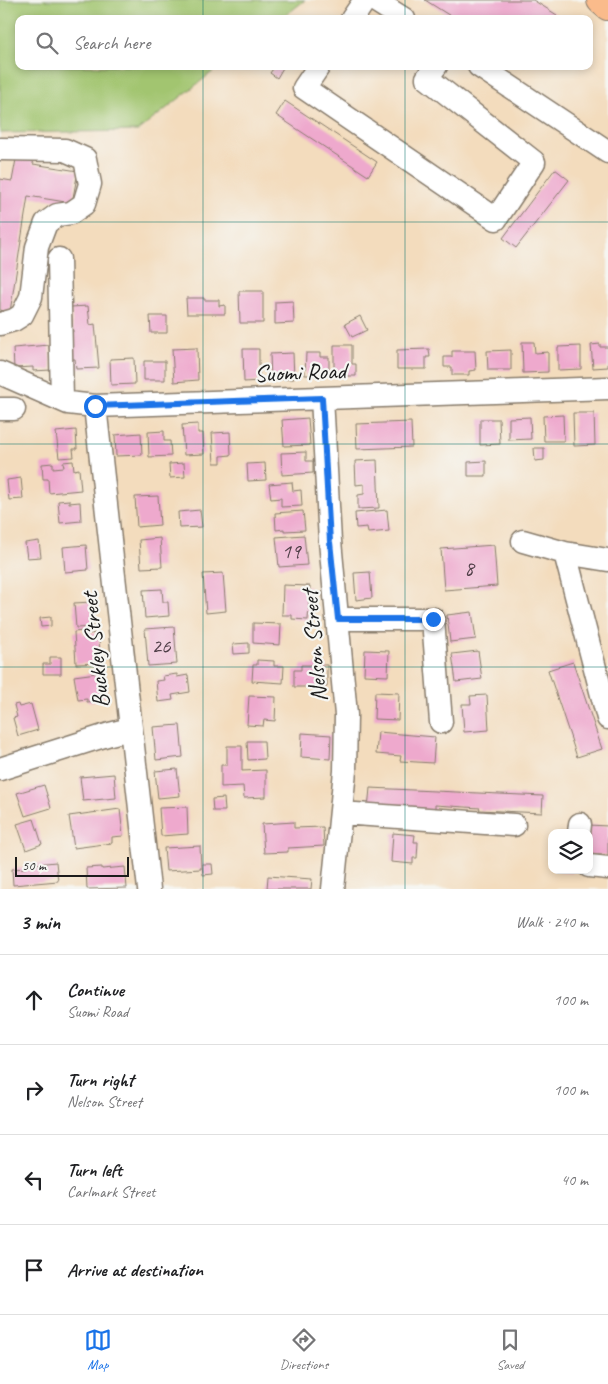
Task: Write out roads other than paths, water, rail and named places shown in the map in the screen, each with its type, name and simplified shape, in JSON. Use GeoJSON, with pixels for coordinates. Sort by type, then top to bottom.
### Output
{"type":"FeatureCollection","features":[{"type":"Feature","properties":{"kind":"main road"},"geometry":{"type":"LineString","coordinates":[[601,0],[608,6]]}},
{"type":"Feature","properties":{"kind":"street"},"geometry":{"type":"LineString","coordinates":[[355,15],[365,0]]}},
{"type":"Feature","properties":{"kind":"street"},"geometry":{"type":"LineString","coordinates":[[374,0],[398,15]]}},
{"type":"Feature","properties":{"kind":"street"},"geometry":{"type":"LineString","coordinates":[[316,70],[304,88],[496,219],[534,162],[427,78],[433,70]]}},
{"type":"Feature","properties":{"kind":"street"},"geometry":{"type":"LineString","coordinates":[[486,70],[608,152]]}},
{"type":"Feature","properties":{"kind":"street"},"geometry":{"type":"LineString","coordinates":[[0,149],[65,150],[85,159],[90,184],[84,204],[71,212],[57,215],[46,223],[38,247],[30,297],[22,315],[7,322]]}},
{"type":"Feature","properties":{"kind":"street"},"geometry":{"type":"LineString","coordinates":[[59,260],[62,400]]}},
{"type":"Feature","properties":{"kind":"street","name":"Suomi Road"},"geometry":{"type":"LineString","coordinates":[[0,373],[68,403],[95,406],[608,388]]}},
{"type":"Feature","properties":{"kind":"street","name":"Nelson Street"},"geometry":{"type":"LineString","coordinates":[[322,398],[330,542],[346,716],[345,771],[334,889]]}},
{"type":"Feature","properties":{"kind":"street","name":"Buckley Street"},"geometry":{"type":"LineString","coordinates":[[95,406],[149,889]]}},
{"type":"Feature","properties":{"kind":"street"},"geometry":{"type":"LineString","coordinates":[[523,542],[565,553],[608,560]]}},
{"type":"Feature","properties":{"kind":"street"},"geometry":{"type":"LineString","coordinates":[[565,553],[608,718]]}},
{"type":"Feature","properties":{"kind":"street"},"geometry":{"type":"LineString","coordinates":[[338,619],[433,619],[441,722]]}},
{"type":"Feature","properties":{"kind":"street"},"geometry":{"type":"LineString","coordinates":[[0,769],[130,729]]}},
{"type":"Feature","properties":{"kind":"street"},"geometry":{"type":"LineString","coordinates":[[341,813],[514,825]]}},
{"type":"Feature","properties":{"kind":"street"},"geometry":{"type":"LineString","coordinates":[[593,866],[608,868]]}}]}
